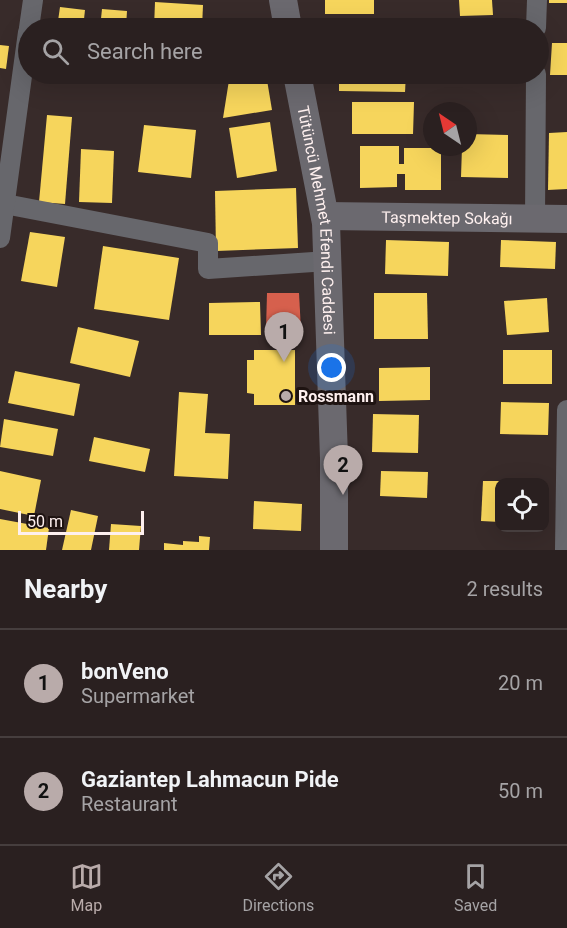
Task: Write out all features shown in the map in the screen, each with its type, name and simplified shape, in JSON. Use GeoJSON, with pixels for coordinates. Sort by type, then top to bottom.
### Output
{"type":"FeatureCollection","features":[{"type":"Feature","properties":{"kind":"main road"},"geometry":{"type":"LineString","coordinates":[[283,0],[286,18]]}},
{"type":"Feature","properties":{"kind":"main road","name":"Tütüncü Mehmet Efendi Caddesi"},"geometry":{"type":"LineString","coordinates":[[299,84],[325,216],[334,550]]}},
{"type":"Feature","properties":{"kind":"main road","name":"Taşmektep Sokağı"},"geometry":{"type":"LineString","coordinates":[[325,216],[567,219]]}},
{"type":"Feature","properties":{"kind":"street"},"geometry":{"type":"LineString","coordinates":[[31,18],[33,0]]}},
{"type":"Feature","properties":{"kind":"street"},"geometry":{"type":"LineString","coordinates":[[536,18],[537,0]]}},
{"type":"Feature","properties":{"kind":"street"},"geometry":{"type":"LineString","coordinates":[[0,238],[21,84]]}},
{"type":"Feature","properties":{"kind":"street"},"geometry":{"type":"LineString","coordinates":[[535,218],[536,84]]}},
{"type":"Feature","properties":{"kind":"street"},"geometry":{"type":"LineString","coordinates":[[3,203],[208,243],[208,269],[328,261]]}},
{"type":"Feature","properties":{"kind":"street"},"geometry":{"type":"LineString","coordinates":[[565,550],[567,410]]}},
{"type":"Feature","properties":{"kind":"building: Homes"},"geometry":{"type":"Polygon","coordinates":[[[325,0],[374,0],[374,14],[325,14],[325,0]]]}},
{"type":"Feature","properties":{"kind":"building: Homes"},"geometry":{"type":"Polygon","coordinates":[[[459,0],[492,0],[493,15],[460,16],[459,0]]]}},
{"type":"Feature","properties":{"kind":"building: Homes"},"geometry":{"type":"Polygon","coordinates":[[[549,0],[567,0],[567,3],[549,3],[549,0]]]}},
{"type":"Feature","properties":{"kind":"building: Homes"},"geometry":{"type":"Polygon","coordinates":[[[155,2],[203,5],[202,18],[154,18],[155,2]]]}},
{"type":"Feature","properties":{"kind":"building: Homes"},"geometry":{"type":"Polygon","coordinates":[[[60,7],[85,10],[84,18],[58,18],[60,7]]]}},
{"type":"Feature","properties":{"kind":"building: Homes"},"geometry":{"type":"Polygon","coordinates":[[[102,9],[127,11],[127,18],[101,18],[102,9]]]}},
{"type":"Feature","properties":{"kind":"building: Homes"},"geometry":{"type":"Polygon","coordinates":[[[552,43],[567,43],[567,75],[550,75],[552,43]]]}},
{"type":"Feature","properties":{"kind":"building: Homes"},"geometry":{"type":"Polygon","coordinates":[[[0,45],[9,46],[6,69],[0,68],[0,45]]]}},
{"type":"Feature","properties":{"kind":"building: Homes"},"geometry":{"type":"Polygon","coordinates":[[[228,84],[268,84],[272,110],[223,118],[228,84]]]}},
{"type":"Feature","properties":{"kind":"building: Homes"},"geometry":{"type":"Polygon","coordinates":[[[339,84],[405,84],[405,92],[339,91],[339,84]]]}},
{"type":"Feature","properties":{"kind":"building: Homes"},"geometry":{"type":"Polygon","coordinates":[[[352,102],[414,102],[413,134],[352,134],[352,102]]]}},
{"type":"Feature","properties":{"kind":"building: Homes"},"geometry":{"type":"Polygon","coordinates":[[[47,115],[72,117],[65,204],[39,202],[47,115]]]}},
{"type":"Feature","properties":{"kind":"building: Homes"},"geometry":{"type":"Polygon","coordinates":[[[270,122],[277,171],[237,178],[229,128],[270,122]]]}},
{"type":"Feature","properties":{"kind":"building: Homes"},"geometry":{"type":"Polygon","coordinates":[[[144,125],[196,130],[191,178],[138,172],[144,125]]]}},
{"type":"Feature","properties":{"kind":"building: Homes"},"geometry":{"type":"Polygon","coordinates":[[[567,132],[567,189],[548,190],[549,133],[567,132]]]}},
{"type":"Feature","properties":{"kind":"building: Homes"},"geometry":{"type":"Polygon","coordinates":[[[477,134],[508,135],[508,178],[461,177],[462,156],[477,156],[477,134]]]}},
{"type":"Feature","properties":{"kind":"building: Homes"},"geometry":{"type":"Polygon","coordinates":[[[360,146],[399,146],[399,164],[404,164],[404,148],[423,148],[423,156],[441,156],[441,190],[405,190],[405,174],[397,174],[397,187],[360,188],[360,146]]]}},
{"type":"Feature","properties":{"kind":"building: Homes"},"geometry":{"type":"Polygon","coordinates":[[[81,149],[114,151],[112,203],[79,202],[81,149]]]}},
{"type":"Feature","properties":{"kind":"building: Homes"},"geometry":{"type":"Polygon","coordinates":[[[296,188],[298,248],[216,251],[215,191],[296,188]]]}},
{"type":"Feature","properties":{"kind":"building: Homes"},"geometry":{"type":"Polygon","coordinates":[[[30,232],[65,237],[57,287],[21,281],[30,232]]]}},
{"type":"Feature","properties":{"kind":"building: Homes"},"geometry":{"type":"Polygon","coordinates":[[[386,240],[449,242],[448,276],[385,274],[386,240]]]}},
{"type":"Feature","properties":{"kind":"building: Homes"},"geometry":{"type":"Polygon","coordinates":[[[501,240],[556,242],[555,269],[500,267],[501,240]]]}},
{"type":"Feature","properties":{"kind":"building: Homes"},"geometry":{"type":"Polygon","coordinates":[[[103,246],[179,258],[169,320],[94,309],[103,246]]]}},
{"type":"Feature","properties":{"kind":"building: Homes"},"geometry":{"type":"Polygon","coordinates":[[[374,293],[427,293],[428,339],[374,339],[374,293]]]}},
{"type":"Feature","properties":{"kind":"building: Homes"},"geometry":{"type":"Polygon","coordinates":[[[547,298],[549,332],[507,335],[504,301],[547,298]]]}},
{"type":"Feature","properties":{"kind":"building: Homes"},"geometry":{"type":"Polygon","coordinates":[[[260,302],[261,335],[209,335],[209,303],[260,302]]]}},
{"type":"Feature","properties":{"kind":"building: Homes"},"geometry":{"type":"Polygon","coordinates":[[[78,327],[139,341],[130,377],[70,363],[78,327]]]}},
{"type":"Feature","properties":{"kind":"building: Homes"},"geometry":{"type":"Polygon","coordinates":[[[254,350],[295,350],[295,405],[254,405],[254,394],[247,393],[247,360],[254,360],[254,350]]]}},
{"type":"Feature","properties":{"kind":"building: Homes"},"geometry":{"type":"Polygon","coordinates":[[[503,350],[552,350],[552,384],[503,384],[503,350]]]}},
{"type":"Feature","properties":{"kind":"building: Homes"},"geometry":{"type":"Polygon","coordinates":[[[430,367],[430,400],[379,401],[379,368],[430,367]]]}},
{"type":"Feature","properties":{"kind":"building: Homes"},"geometry":{"type":"Polygon","coordinates":[[[15,371],[80,384],[74,416],[8,403],[15,371]]]}},
{"type":"Feature","properties":{"kind":"building: Homes"},"geometry":{"type":"Polygon","coordinates":[[[179,392],[208,394],[205,433],[230,434],[228,479],[174,476],[179,392]]]}},
{"type":"Feature","properties":{"kind":"building: Homes"},"geometry":{"type":"Polygon","coordinates":[[[501,402],[549,403],[548,435],[500,434],[501,402]]]}},
{"type":"Feature","properties":{"kind":"building: Homes"},"geometry":{"type":"Polygon","coordinates":[[[373,414],[419,415],[418,453],[372,452],[373,414]]]}},
{"type":"Feature","properties":{"kind":"building: Homes"},"geometry":{"type":"Polygon","coordinates":[[[4,419],[58,429],[53,456],[0,447],[4,419]]]}},
{"type":"Feature","properties":{"kind":"building: Homes"},"geometry":{"type":"Polygon","coordinates":[[[94,437],[150,449],[145,472],[89,461],[94,437]]]}},
{"type":"Feature","properties":{"kind":"building: Homes"},"geometry":{"type":"Polygon","coordinates":[[[0,471],[41,480],[34,516],[0,509],[0,471]]]}},
{"type":"Feature","properties":{"kind":"building: Homes"},"geometry":{"type":"Polygon","coordinates":[[[381,471],[428,472],[427,498],[380,496],[381,471]]]}},
{"type":"Feature","properties":{"kind":"building: Homes"},"geometry":{"type":"Polygon","coordinates":[[[483,481],[495,481],[495,522],[481,521],[483,481]]]}},
{"type":"Feature","properties":{"kind":"building: Homes"},"geometry":{"type":"Polygon","coordinates":[[[254,501],[302,504],[301,531],[253,529],[254,501]]]}},
{"type":"Feature","properties":{"kind":"building: Homes"},"geometry":{"type":"Polygon","coordinates":[[[71,510],[98,516],[91,550],[62,550],[71,510]]]}},
{"type":"Feature","properties":{"kind":"building: Homes"},"geometry":{"type":"Polygon","coordinates":[[[0,519],[49,528],[46,550],[0,550],[0,519]]]}},
{"type":"Feature","properties":{"kind":"building: Homes"},"geometry":{"type":"Polygon","coordinates":[[[111,524],[141,526],[139,550],[109,550],[111,524]]]}},
{"type":"Feature","properties":{"kind":"building: Homes"},"geometry":{"type":"Polygon","coordinates":[[[199,536],[210,537],[209,550],[164,550],[164,543],[183,545],[183,541],[199,542],[199,536]]]}},
{"type":"Feature","properties":{"kind":"building: Shops"},"geometry":{"type":"Polygon","coordinates":[[[267,293],[299,293],[301,330],[266,330],[267,293]]]}},
{"type":"Feature","properties":{"kind":"place","name":"bonVeno"},"geometry":{"type":"Point","coordinates":[284,362]}},
{"type":"Feature","properties":{"kind":"place","name":"Rossmann"},"geometry":{"type":"Point","coordinates":[286,396]}},
{"type":"Feature","properties":{"kind":"place","name":"Gaziantep Lahmacun Pide"},"geometry":{"type":"Point","coordinates":[343,495]}}]}
